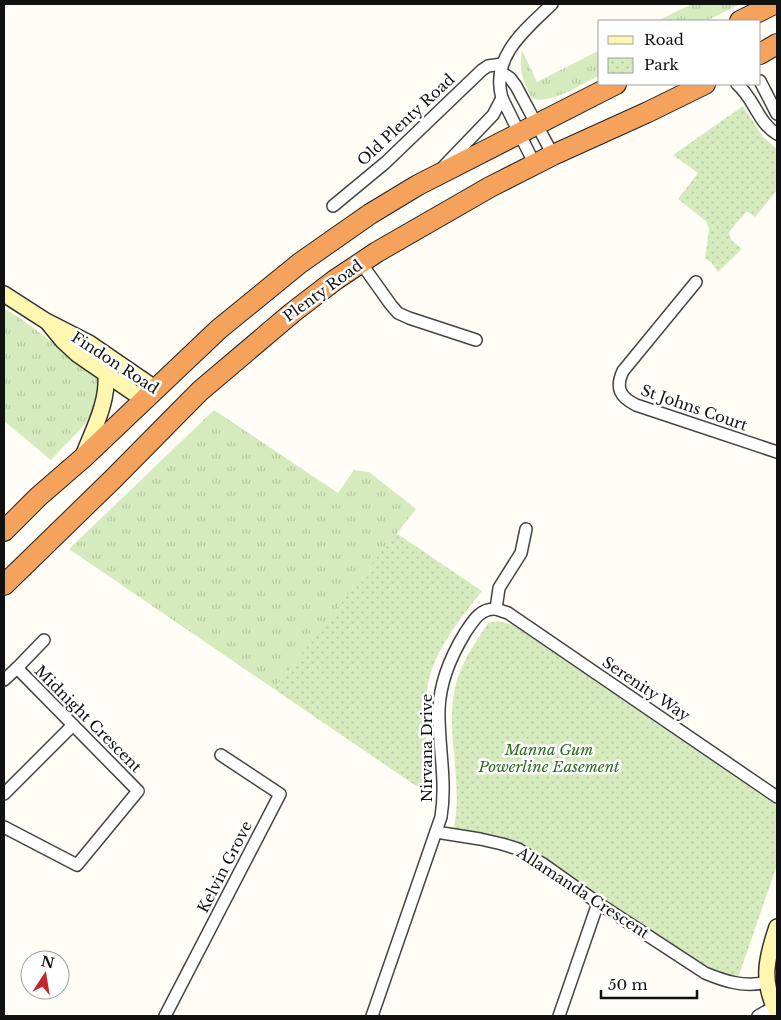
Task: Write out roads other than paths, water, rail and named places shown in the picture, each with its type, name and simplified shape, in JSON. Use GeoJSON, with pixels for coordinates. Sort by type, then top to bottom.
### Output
{"type":"FeatureCollection","features":[{"type":"Feature","properties":{"kind":"highway"},"geometry":{"type":"LineString","coordinates":[[742,20],[774,4]]}},
{"type":"Feature","properties":{"kind":"highway"},"geometry":{"type":"LineString","coordinates":[[761,53],[777,44]]}},
{"type":"Feature","properties":{"kind":"highway"},"geometry":{"type":"LineString","coordinates":[[4,531],[38,497],[83,458],[220,329],[300,263],[370,214],[431,179],[614,85]]}},
{"type":"Feature","properties":{"kind":"highway","name":"Plenty Road"},"geometry":{"type":"LineString","coordinates":[[4,585],[200,391],[292,312],[361,263],[490,187],[553,155],[704,85]]}},
{"type":"Feature","properties":{"kind":"highway","name":"Findon Road"},"geometry":{"type":"LineString","coordinates":[[150,394],[176,415]]}},
{"type":"Feature","properties":{"kind":"street"},"geometry":{"type":"LineString","coordinates":[[552,4],[519,36],[507,53],[502,68],[500,87],[502,98],[527,129],[553,155]]}},
{"type":"Feature","properties":{"kind":"street","name":"Old Plenty Road"},"geometry":{"type":"LineString","coordinates":[[333,206],[397,152],[482,70],[488,66],[502,68]]}},
{"type":"Feature","properties":{"kind":"street"},"geometry":{"type":"LineString","coordinates":[[502,68],[514,83],[527,129],[534,165]]}},
{"type":"Feature","properties":{"kind":"street"},"geometry":{"type":"LineString","coordinates":[[761,83],[777,114]]}},
{"type":"Feature","properties":{"kind":"street"},"geometry":{"type":"LineString","coordinates":[[738,85],[748,93],[764,121],[777,134]]}},
{"type":"Feature","properties":{"kind":"street"},"geometry":{"type":"LineString","coordinates":[[431,179],[485,124],[496,110],[502,98]]}},
{"type":"Feature","properties":{"kind":"street"},"geometry":{"type":"LineString","coordinates":[[361,263],[398,313],[476,340]]}},
{"type":"Feature","properties":{"kind":"street","name":"St Johns Court"},"geometry":{"type":"LineString","coordinates":[[696,282],[623,371],[619,380],[622,396],[636,405],[777,452]]}},
{"type":"Feature","properties":{"kind":"street","name":"Findon Road"},"geometry":{"type":"LineString","coordinates":[[4,294],[46,321],[89,343],[150,394]]}},
{"type":"Feature","properties":{"kind":"street","name":"Findon Road"},"geometry":{"type":"LineString","coordinates":[[46,321],[70,349],[106,375],[150,394]]}},
{"type":"Feature","properties":{"kind":"street"},"geometry":{"type":"LineString","coordinates":[[83,458],[104,400],[106,375]]}},
{"type":"Feature","properties":{"kind":"street"},"geometry":{"type":"LineString","coordinates":[[496,609],[498,588],[521,553],[526,529]]}},
{"type":"Feature","properties":{"kind":"street","name":"Serenity Way"},"geometry":{"type":"LineString","coordinates":[[496,609],[508,613],[777,797]]}},
{"type":"Feature","properties":{"kind":"street","name":"Nirvana Drive"},"geometry":{"type":"LineString","coordinates":[[372,1016],[436,832],[444,795],[439,713],[445,675],[455,650],[475,618],[483,612],[496,609]]}},
{"type":"Feature","properties":{"kind":"street","name":"Midnight Crescent"},"geometry":{"type":"LineString","coordinates":[[4,680],[44,640]]}},
{"type":"Feature","properties":{"kind":"street","name":"Midnight Crescent"},"geometry":{"type":"LineString","coordinates":[[4,827],[77,865],[138,791],[17,668]]}},
{"type":"Feature","properties":{"kind":"street"},"geometry":{"type":"LineString","coordinates":[[4,794],[73,725]]}},
{"type":"Feature","properties":{"kind":"street","name":"Kelvin Grove"},"geometry":{"type":"LineString","coordinates":[[165,1016],[280,794],[221,755]]}},
{"type":"Feature","properties":{"kind":"street","name":"Allamanda Crescent"},"geometry":{"type":"LineString","coordinates":[[436,832],[480,839],[518,849],[699,970],[720,979],[766,979]]}},
{"type":"Feature","properties":{"kind":"street"},"geometry":{"type":"LineString","coordinates":[[559,1016],[598,903]]}},
{"type":"Feature","properties":{"kind":"street"},"geometry":{"type":"LineString","coordinates":[[758,1016],[776,1010],[766,979],[769,950],[777,927]]}},
{"type":"Feature","properties":{"kind":"park label","name":"Manna Gum Powerline Easement"},"geometry":{"type":"Point","coordinates":[549,758]}}]}
